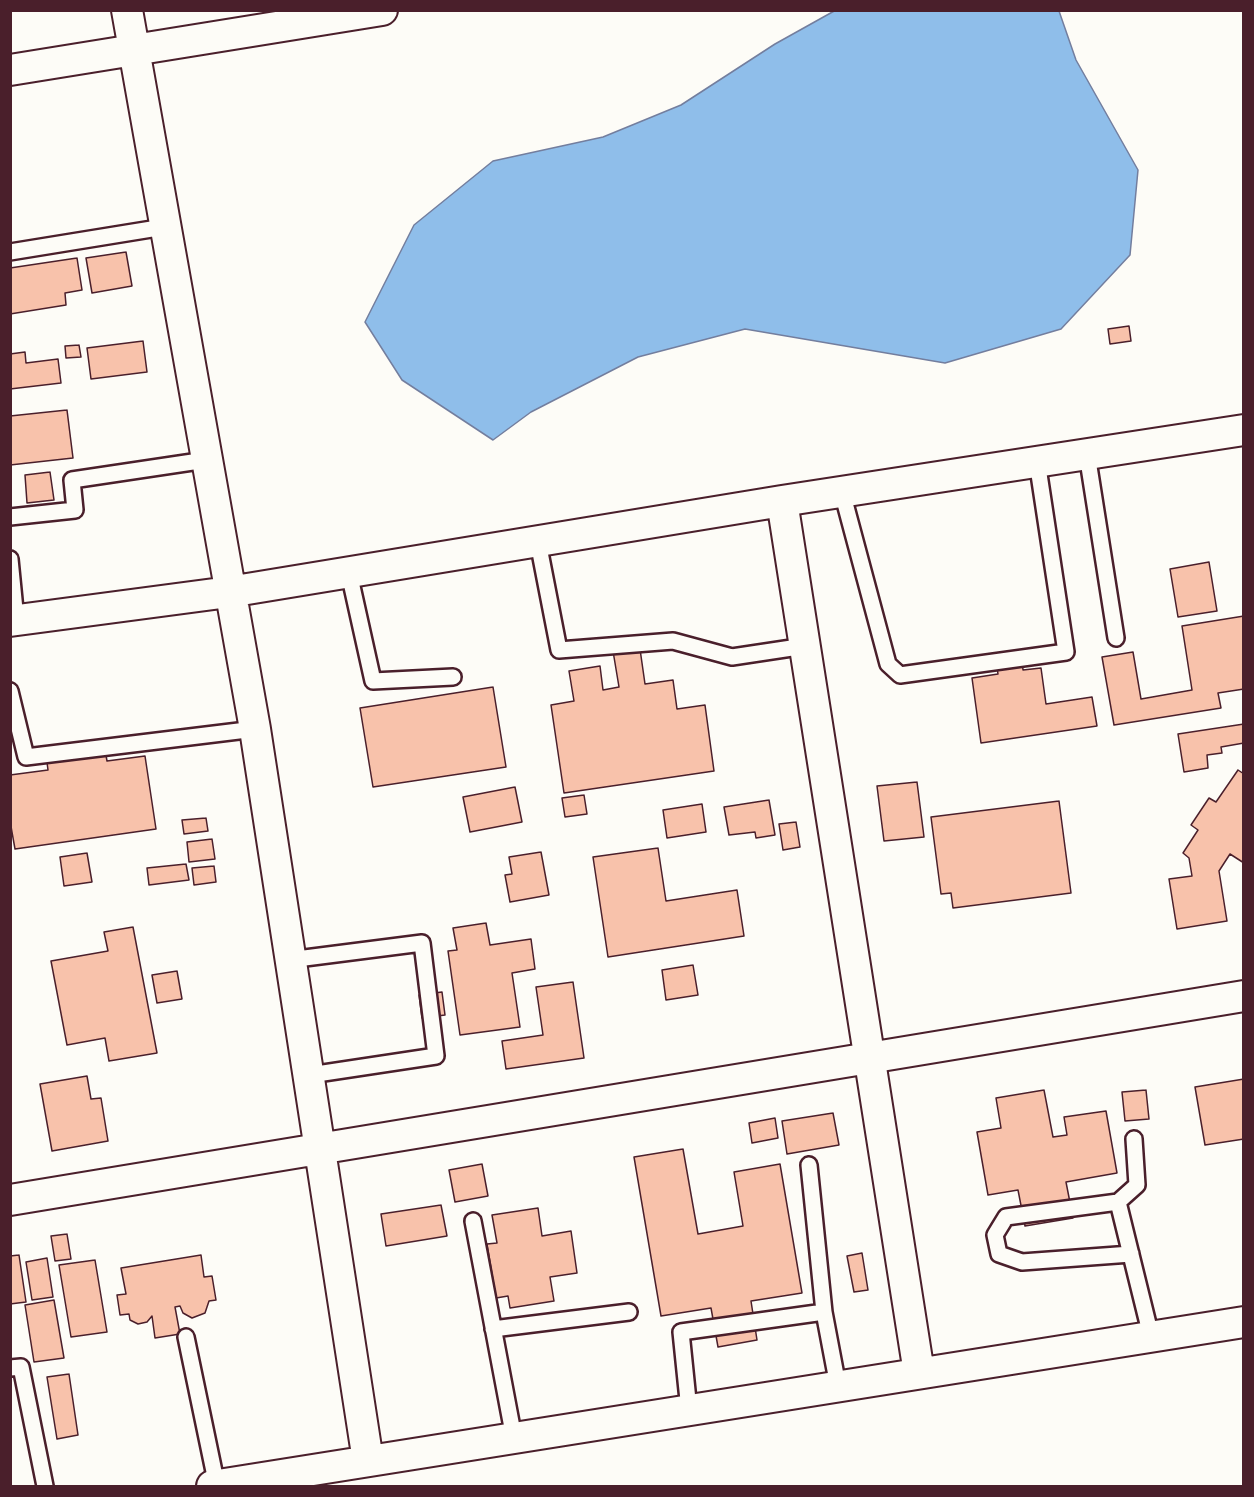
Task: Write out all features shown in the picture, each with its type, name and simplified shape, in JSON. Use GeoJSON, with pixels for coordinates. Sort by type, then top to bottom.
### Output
{"type":"FeatureCollection","features":[{"type":"Feature","properties":{"kind":"street"},"geometry":{"type":"LineString","coordinates":[[127,10],[132,50],[255,729],[368,1461]]}},
{"type":"Feature","properties":{"kind":"street"},"geometry":{"type":"LineString","coordinates":[[10,70],[382,10]]}},
{"type":"Feature","properties":{"kind":"street"},"geometry":{"type":"LineString","coordinates":[[13,620],[230,592],[782,501],[1244,430]]}},
{"type":"Feature","properties":{"kind":"street"},"geometry":{"type":"LineString","coordinates":[[782,501],[919,1374]]}},
{"type":"Feature","properties":{"kind":"street"},"geometry":{"type":"LineString","coordinates":[[10,1200],[1244,996]]}},
{"type":"Feature","properties":{"kind":"street"},"geometry":{"type":"LineString","coordinates":[[214,1486],[1244,1322]]}},
{"type":"Feature","properties":{"kind":"lane"},"geometry":{"type":"LineString","coordinates":[[10,252],[164,227]]}},
{"type":"Feature","properties":{"kind":"lane"},"geometry":{"type":"LineString","coordinates":[[1087,454],[1116,638]]}},
{"type":"Feature","properties":{"kind":"lane"},"geometry":{"type":"LineString","coordinates":[[10,517],[75,510],[72,480],[206,460]]}},
{"type":"Feature","properties":{"kind":"lane"},"geometry":{"type":"LineString","coordinates":[[842,492],[888,664],[900,675],[1066,652],[1037,461]]}},
{"type":"Feature","properties":{"kind":"lane"},"geometry":{"type":"LineString","coordinates":[[538,542],[559,650],[673,641],[732,657],[805,646]]}},
{"type":"Feature","properties":{"kind":"lane"},"geometry":{"type":"LineString","coordinates":[[10,559],[13,620]]}},
{"type":"Feature","properties":{"kind":"lane"},"geometry":{"type":"LineString","coordinates":[[349,573],[373,681],[453,676]]}},
{"type":"Feature","properties":{"kind":"lane"},"geometry":{"type":"LineString","coordinates":[[10,691],[26,757],[255,729]]}},
{"type":"Feature","properties":{"kind":"lane"},"geometry":{"type":"LineString","coordinates":[[289,960],[422,943],[436,1056],[310,1075]]}},
{"type":"Feature","properties":{"kind":"lane"},"geometry":{"type":"LineString","coordinates":[[1131,1254],[1022,1262],[999,1254],[995,1235],[1006,1217],[1118,1202],[1137,1185],[1134,1139]]}},
{"type":"Feature","properties":{"kind":"lane"},"geometry":{"type":"LineString","coordinates":[[809,1166],[824,1312],[838,1386]]}},
{"type":"Feature","properties":{"kind":"lane"},"geometry":{"type":"LineString","coordinates":[[1118,1202],[1151,1336]]}},
{"type":"Feature","properties":{"kind":"lane"},"geometry":{"type":"LineString","coordinates":[[473,1221],[514,1438]]}},
{"type":"Feature","properties":{"kind":"lane"},"geometry":{"type":"LineString","coordinates":[[493,1329],[630,1312]]}},
{"type":"Feature","properties":{"kind":"lane"},"geometry":{"type":"LineString","coordinates":[[689,1410],[681,1332],[824,1312]]}},
{"type":"Feature","properties":{"kind":"lane"},"geometry":{"type":"LineString","coordinates":[[186,1337],[214,1486]]}},
{"type":"Feature","properties":{"kind":"lane"},"geometry":{"type":"LineString","coordinates":[[10,1368],[21,1367],[45,1486]]}},
{"type":"Feature","properties":{"kind":"water"},"geometry":{"type":"Polygon","coordinates":[[[836,10],[1059,11],[1076,60],[1138,170],[1130,255],[1061,329],[945,363],[745,329],[638,357],[531,412],[493,440],[402,380],[365,322],[414,225],[493,161],[603,137],[681,105],[775,44],[836,10]]]}},
{"type":"Feature","properties":{"kind":"building"},"geometry":{"type":"Polygon","coordinates":[[[126,252],[132,286],[92,293],[86,258],[126,252]]]}},
{"type":"Feature","properties":{"kind":"building"},"geometry":{"type":"Polygon","coordinates":[[[77,258],[82,290],[65,293],[66,305],[10,314],[10,268],[77,258]]]}},
{"type":"Feature","properties":{"kind":"building"},"geometry":{"type":"Polygon","coordinates":[[[1129,326],[1131,341],[1110,344],[1108,329],[1129,326]]]}},
{"type":"Feature","properties":{"kind":"building"},"geometry":{"type":"Polygon","coordinates":[[[143,341],[147,372],[91,379],[87,348],[143,341]]]}},
{"type":"Feature","properties":{"kind":"building"},"geometry":{"type":"Polygon","coordinates":[[[79,345],[81,357],[66,358],[65,346],[79,345]]]}},
{"type":"Feature","properties":{"kind":"building"},"geometry":{"type":"Polygon","coordinates":[[[25,352],[26,363],[58,359],[61,383],[10,389],[10,354],[25,352]]]}},
{"type":"Feature","properties":{"kind":"building"},"geometry":{"type":"Polygon","coordinates":[[[67,410],[73,458],[10,465],[10,416],[67,410]]]}},
{"type":"Feature","properties":{"kind":"building"},"geometry":{"type":"Polygon","coordinates":[[[50,472],[54,500],[27,503],[25,475],[50,472]]]}},
{"type":"Feature","properties":{"kind":"building"},"geometry":{"type":"Polygon","coordinates":[[[1209,562],[1217,611],[1178,617],[1170,569],[1209,562]]]}},
{"type":"Feature","properties":{"kind":"building"},"geometry":{"type":"Polygon","coordinates":[[[1244,616],[1244,689],[1218,693],[1221,708],[1114,725],[1102,657],[1133,652],[1141,699],[1192,690],[1182,626],[1244,616]]]}},
{"type":"Feature","properties":{"kind":"building"},"geometry":{"type":"Polygon","coordinates":[[[638,635],[645,684],[673,680],[677,709],[705,705],[714,771],[564,793],[551,705],[574,701],[569,671],[600,666],[603,690],[619,687],[611,639],[638,635]]]}},
{"type":"Feature","properties":{"kind":"building"},"geometry":{"type":"Polygon","coordinates":[[[1021,651],[1023,670],[1041,668],[1046,704],[1092,697],[1097,726],[981,743],[972,678],[998,674],[995,655],[1021,651]]]}},
{"type":"Feature","properties":{"kind":"building"},"geometry":{"type":"Polygon","coordinates":[[[493,687],[506,767],[373,787],[360,708],[493,687]]]}},
{"type":"Feature","properties":{"kind":"building"},"geometry":{"type":"Polygon","coordinates":[[[1244,724],[1244,743],[1221,747],[1222,753],[1207,755],[1208,768],[1184,772],[1178,734],[1244,724]]]}},
{"type":"Feature","properties":{"kind":"building"},"geometry":{"type":"Polygon","coordinates":[[[103,739],[107,761],[145,756],[156,829],[15,849],[10,821],[10,775],[48,770],[45,747],[103,739]]]}},
{"type":"Feature","properties":{"kind":"building"},"geometry":{"type":"Polygon","coordinates":[[[1238,770],[1244,774],[1244,863],[1230,854],[1219,871],[1227,921],[1177,929],[1169,879],[1192,876],[1189,858],[1183,853],[1198,830],[1191,825],[1209,798],[1216,802],[1238,770]]]}},
{"type":"Feature","properties":{"kind":"building"},"geometry":{"type":"Polygon","coordinates":[[[917,782],[924,837],[884,841],[877,786],[917,782]]]}},
{"type":"Feature","properties":{"kind":"building"},"geometry":{"type":"Polygon","coordinates":[[[515,787],[522,822],[470,832],[463,797],[515,787]]]}},
{"type":"Feature","properties":{"kind":"building"},"geometry":{"type":"Polygon","coordinates":[[[584,795],[587,814],[565,817],[562,798],[584,795]]]}},
{"type":"Feature","properties":{"kind":"building"},"geometry":{"type":"Polygon","coordinates":[[[769,800],[775,835],[756,838],[755,832],[729,835],[724,807],[769,800]]]}},
{"type":"Feature","properties":{"kind":"building"},"geometry":{"type":"Polygon","coordinates":[[[1059,801],[1071,893],[953,908],[951,893],[941,894],[931,817],[1059,801]]]}},
{"type":"Feature","properties":{"kind":"building"},"geometry":{"type":"Polygon","coordinates":[[[702,804],[706,832],[667,838],[663,810],[702,804]]]}},
{"type":"Feature","properties":{"kind":"building"},"geometry":{"type":"Polygon","coordinates":[[[206,818],[208,831],[184,834],[182,820],[206,818]]]}},
{"type":"Feature","properties":{"kind":"building"},"geometry":{"type":"Polygon","coordinates":[[[796,822],[800,847],[783,850],[779,824],[796,822]]]}},
{"type":"Feature","properties":{"kind":"building"},"geometry":{"type":"Polygon","coordinates":[[[212,839],[215,859],[189,862],[187,842],[212,839]]]}},
{"type":"Feature","properties":{"kind":"building"},"geometry":{"type":"Polygon","coordinates":[[[658,848],[666,901],[737,890],[744,936],[608,957],[593,857],[658,848]]]}},
{"type":"Feature","properties":{"kind":"building"},"geometry":{"type":"Polygon","coordinates":[[[541,852],[549,895],[510,902],[505,875],[512,874],[509,857],[541,852]]]}},
{"type":"Feature","properties":{"kind":"building"},"geometry":{"type":"Polygon","coordinates":[[[87,853],[92,882],[64,886],[60,857],[87,853]]]}},
{"type":"Feature","properties":{"kind":"building"},"geometry":{"type":"Polygon","coordinates":[[[186,864],[189,880],[149,885],[147,868],[186,864]]]}},
{"type":"Feature","properties":{"kind":"building"},"geometry":{"type":"Polygon","coordinates":[[[214,866],[216,882],[194,885],[192,868],[214,866]]]}},
{"type":"Feature","properties":{"kind":"building"},"geometry":{"type":"Polygon","coordinates":[[[486,923],[490,945],[531,939],[535,969],[512,973],[520,1027],[460,1035],[448,951],[457,950],[453,928],[486,923]]]}},
{"type":"Feature","properties":{"kind":"building"},"geometry":{"type":"Polygon","coordinates":[[[133,927],[157,1053],[109,1061],[105,1038],[67,1045],[51,961],[108,951],[104,932],[133,927]]]}},
{"type":"Feature","properties":{"kind":"building"},"geometry":{"type":"Polygon","coordinates":[[[693,965],[698,995],[666,1000],[662,970],[693,965]]]}},
{"type":"Feature","properties":{"kind":"building"},"geometry":{"type":"Polygon","coordinates":[[[177,971],[182,999],[157,1003],[152,975],[177,971]]]}},
{"type":"Feature","properties":{"kind":"building"},"geometry":{"type":"Polygon","coordinates":[[[573,982],[584,1058],[506,1069],[502,1041],[543,1035],[536,987],[573,982]]]}},
{"type":"Feature","properties":{"kind":"building"},"geometry":{"type":"Polygon","coordinates":[[[442,992],[445,1015],[422,1018],[419,995],[442,992]]]}},
{"type":"Feature","properties":{"kind":"building"},"geometry":{"type":"Polygon","coordinates":[[[87,1076],[91,1099],[101,1098],[108,1141],[52,1151],[40,1084],[87,1076]]]}},
{"type":"Feature","properties":{"kind":"building"},"geometry":{"type":"Polygon","coordinates":[[[1244,1079],[1244,1139],[1205,1145],[1195,1087],[1244,1079]]]}},
{"type":"Feature","properties":{"kind":"building"},"geometry":{"type":"Polygon","coordinates":[[[1044,1090],[1053,1137],[1067,1135],[1064,1117],[1106,1111],[1117,1173],[1066,1182],[1073,1218],[1025,1226],[1018,1190],[988,1195],[977,1132],[1001,1128],[996,1098],[1044,1090]]]}},
{"type":"Feature","properties":{"kind":"building"},"geometry":{"type":"Polygon","coordinates":[[[1146,1090],[1149,1119],[1125,1121],[1122,1092],[1146,1090]]]}},
{"type":"Feature","properties":{"kind":"building"},"geometry":{"type":"Polygon","coordinates":[[[833,1113],[839,1145],[787,1154],[782,1121],[833,1113]]]}},
{"type":"Feature","properties":{"kind":"building"},"geometry":{"type":"Polygon","coordinates":[[[775,1118],[778,1138],[752,1143],[749,1123],[775,1118]]]}},
{"type":"Feature","properties":{"kind":"building"},"geometry":{"type":"Polygon","coordinates":[[[683,1149],[698,1234],[743,1226],[734,1172],[780,1164],[802,1293],[751,1301],[757,1340],[718,1347],[711,1308],[661,1316],[634,1157],[683,1149]]]}},
{"type":"Feature","properties":{"kind":"building"},"geometry":{"type":"Polygon","coordinates":[[[482,1164],[488,1196],[455,1202],[449,1170],[482,1164]]]}},
{"type":"Feature","properties":{"kind":"building"},"geometry":{"type":"Polygon","coordinates":[[[441,1205],[447,1236],[386,1246],[381,1214],[441,1205]]]}},
{"type":"Feature","properties":{"kind":"building"},"geometry":{"type":"Polygon","coordinates":[[[538,1208],[542,1236],[571,1231],[577,1273],[550,1277],[554,1301],[510,1308],[508,1296],[496,1298],[487,1244],[497,1243],[492,1215],[538,1208]]]}},
{"type":"Feature","properties":{"kind":"building"},"geometry":{"type":"Polygon","coordinates":[[[67,1234],[71,1259],[55,1261],[51,1236],[67,1234]]]}},
{"type":"Feature","properties":{"kind":"building"},"geometry":{"type":"Polygon","coordinates":[[[862,1253],[868,1290],[854,1292],[847,1256],[862,1253]]]}},
{"type":"Feature","properties":{"kind":"building"},"geometry":{"type":"Polygon","coordinates":[[[19,1255],[26,1302],[10,1304],[10,1256],[19,1255]]]}},
{"type":"Feature","properties":{"kind":"building"},"geometry":{"type":"Polygon","coordinates":[[[201,1255],[204,1277],[212,1276],[216,1300],[209,1301],[205,1313],[192,1318],[183,1313],[180,1306],[175,1307],[180,1334],[155,1338],[152,1316],[147,1322],[138,1324],[130,1320],[129,1314],[120,1315],[117,1295],[126,1294],[121,1268],[201,1255]]]}},
{"type":"Feature","properties":{"kind":"building"},"geometry":{"type":"Polygon","coordinates":[[[47,1258],[53,1297],[32,1300],[26,1262],[47,1258]]]}},
{"type":"Feature","properties":{"kind":"building"},"geometry":{"type":"Polygon","coordinates":[[[95,1260],[107,1332],[71,1337],[59,1265],[95,1260]]]}},
{"type":"Feature","properties":{"kind":"building"},"geometry":{"type":"Polygon","coordinates":[[[54,1300],[64,1358],[34,1362],[25,1305],[54,1300]]]}},
{"type":"Feature","properties":{"kind":"building"},"geometry":{"type":"Polygon","coordinates":[[[69,1374],[78,1435],[57,1439],[47,1377],[69,1374]]]}}]}
